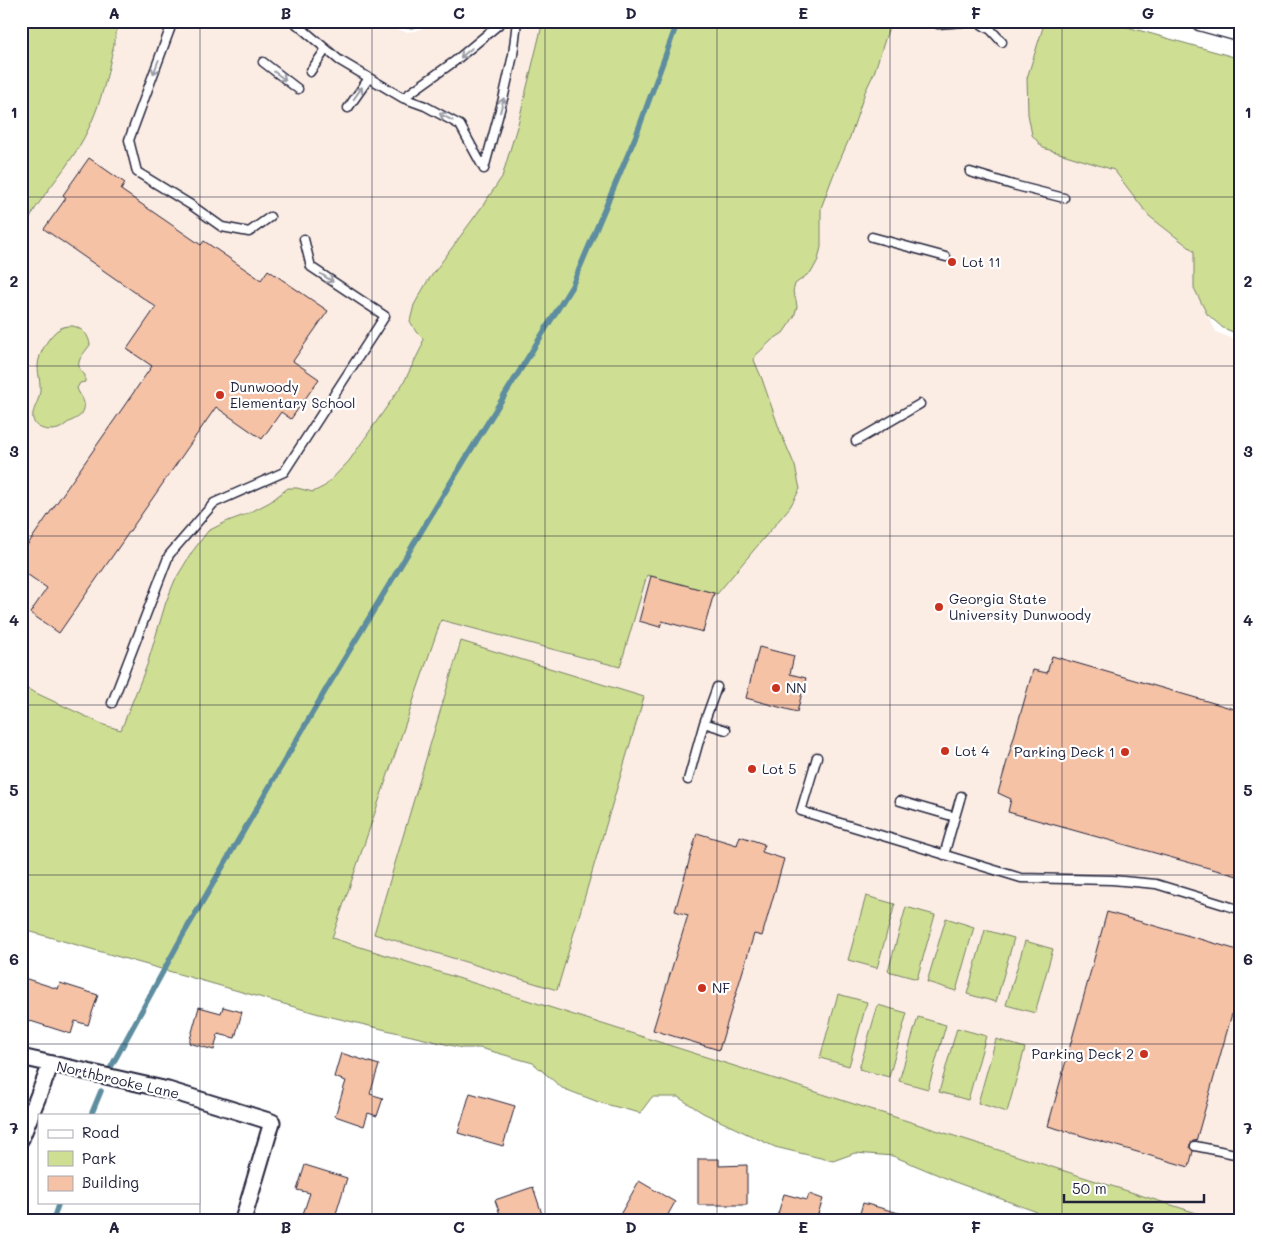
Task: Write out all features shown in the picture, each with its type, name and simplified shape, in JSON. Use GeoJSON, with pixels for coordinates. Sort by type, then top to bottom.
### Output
{"type":"FeatureCollection","features":[{"type":"Feature","properties":{"kind":"street"},"geometry":{"type":"LineString","coordinates":[[1201,21],[1241,32]]}},
{"type":"Feature","properties":{"kind":"street","name":"Northbrooke Lane"},"geometry":{"type":"LineString","coordinates":[[21,1057],[168,1090],[272,1122],[243,1220]]}},
{"type":"Feature","properties":{"kind":"street"},"geometry":{"type":"LineString","coordinates":[[21,1139],[51,1064]]}},
{"type":"Feature","properties":{"kind":"lane"},"geometry":{"type":"LineString","coordinates":[[173,21],[129,140],[137,172],[222,227],[249,232],[270,217]]}},
{"type":"Feature","properties":{"kind":"lane"},"geometry":{"type":"LineString","coordinates":[[293,21],[339,60],[403,98],[425,106],[460,125],[484,169],[513,55],[517,21]]}},
{"type":"Feature","properties":{"kind":"lane"},"geometry":{"type":"LineString","coordinates":[[403,98],[455,61],[503,21]]}},
{"type":"Feature","properties":{"kind":"lane"},"geometry":{"type":"LineString","coordinates":[[938,24],[976,21],[991,30],[1002,42]]}},
{"type":"Feature","properties":{"kind":"lane"},"geometry":{"type":"LineString","coordinates":[[310,72],[326,49]]}},
{"type":"Feature","properties":{"kind":"lane"},"geometry":{"type":"LineString","coordinates":[[263,62],[298,89]]}},
{"type":"Feature","properties":{"kind":"lane"},"geometry":{"type":"LineString","coordinates":[[348,108],[369,78]]}},
{"type":"Feature","properties":{"kind":"lane"},"geometry":{"type":"LineString","coordinates":[[970,172],[1064,198]]}},
{"type":"Feature","properties":{"kind":"lane"},"geometry":{"type":"LineString","coordinates":[[872,237],[946,257]]}},
{"type":"Feature","properties":{"kind":"lane"},"geometry":{"type":"LineString","coordinates":[[112,702],[169,555],[214,503],[284,472],[385,316],[311,267],[304,239]]}},
{"type":"Feature","properties":{"kind":"lane"},"geometry":{"type":"LineString","coordinates":[[856,441],[920,404]]}},
{"type":"Feature","properties":{"kind":"lane"},"geometry":{"type":"LineString","coordinates":[[688,780],[704,723],[717,687]]}},
{"type":"Feature","properties":{"kind":"lane"},"geometry":{"type":"LineString","coordinates":[[704,723],[726,730]]}},
{"type":"Feature","properties":{"kind":"lane"},"geometry":{"type":"LineString","coordinates":[[817,757],[801,811],[1021,878],[1112,880],[1156,884],[1241,910]]}},
{"type":"Feature","properties":{"kind":"lane"},"geometry":{"type":"LineString","coordinates":[[944,855],[961,796]]}},
{"type":"Feature","properties":{"kind":"lane"},"geometry":{"type":"LineString","coordinates":[[900,801],[955,817]]}},
{"type":"Feature","properties":{"kind":"lane"},"geometry":{"type":"LineString","coordinates":[[1195,1146],[1241,1154]]}},
{"type":"Feature","properties":{"kind":"shaded area"},"geometry":{"type":"Polygon","coordinates":[[[118,21],[384,21],[406,32],[423,28],[432,21],[543,21],[519,120],[502,177],[427,282],[414,305],[410,321],[416,332],[423,339],[422,346],[404,382],[349,461],[325,486],[313,492],[288,488],[270,502],[208,531],[192,552],[175,580],[166,602],[147,665],[121,730],[104,725],[21,686],[21,290],[23,282],[21,237],[34,211],[75,153],[84,137],[100,101],[110,68],[118,21]]]}},
{"type":"Feature","properties":{"kind":"shaded area","name":"Georgia State University Dunwoody"},"geometry":{"type":"Polygon","coordinates":[[[891,21],[1045,21],[1027,78],[1043,148],[1114,170],[1149,216],[1194,251],[1194,288],[1216,332],[1241,342],[1241,1218],[1206,1216],[332,938],[441,620],[619,667],[647,574],[717,594],[790,507],[800,489],[795,466],[754,360],[755,356],[772,340],[783,333],[794,317],[797,306],[793,292],[795,284],[800,280],[821,247],[821,208],[874,73],[891,21]]]}},
{"type":"Feature","properties":{"kind":"green space"},"geometry":{"type":"Polygon","coordinates":[[[24,21],[118,21],[108,72],[92,122],[75,153],[35,209],[21,237],[21,31],[24,21]]]}},
{"type":"Feature","properties":{"kind":"green space"},"geometry":{"type":"Polygon","coordinates":[[[390,21],[430,21],[414,28],[406,28],[390,21]]]}},
{"type":"Feature","properties":{"kind":"green space"},"geometry":{"type":"Polygon","coordinates":[[[543,21],[891,21],[874,73],[821,208],[821,247],[818,260],[812,271],[795,284],[793,292],[797,307],[794,317],[783,333],[772,340],[755,356],[754,360],[795,466],[800,489],[790,507],[717,594],[647,575],[620,667],[441,620],[332,938],[1206,1216],[1241,1218],[1241,1220],[1036,1220],[1037,1212],[955,1182],[893,1156],[855,1153],[833,1161],[775,1147],[703,1113],[678,1097],[652,1097],[640,1113],[601,1103],[562,1088],[533,1063],[480,1048],[462,1048],[319,1014],[21,929],[21,686],[104,725],[121,730],[147,665],[166,602],[175,580],[192,552],[208,531],[270,502],[288,488],[313,492],[325,486],[349,461],[404,382],[422,346],[423,339],[416,332],[410,321],[414,305],[427,282],[502,177],[519,120],[543,21]]]}},
{"type":"Feature","properties":{"kind":"green space"},"geometry":{"type":"Polygon","coordinates":[[[1045,21],[1106,21],[1241,59],[1241,335],[1223,328],[1207,314],[1194,288],[1194,251],[1149,216],[1114,170],[1043,148],[1032,135],[1028,114],[1027,78],[1045,21]]]}},
{"type":"Feature","properties":{"kind":"green space"},"geometry":{"type":"Polygon","coordinates":[[[73,326],[85,333],[90,345],[81,356],[79,364],[81,371],[85,375],[85,382],[80,383],[77,388],[83,400],[84,409],[79,417],[60,428],[52,430],[43,429],[36,425],[33,418],[40,392],[38,366],[40,356],[45,344],[53,334],[64,327],[73,326]]]}},
{"type":"Feature","properties":{"kind":"green space"},"geometry":{"type":"Polygon","coordinates":[[[461,641],[644,697],[557,990],[374,934],[461,641]]]}},
{"type":"Feature","properties":{"kind":"green space"},"geometry":{"type":"Polygon","coordinates":[[[866,896],[895,904],[877,968],[848,960],[866,896]]]}},
{"type":"Feature","properties":{"kind":"green space"},"geometry":{"type":"Polygon","coordinates":[[[906,907],[935,915],[917,979],[888,971],[906,907]]]}},
{"type":"Feature","properties":{"kind":"green space"},"geometry":{"type":"Polygon","coordinates":[[[946,918],[974,927],[956,991],[927,982],[946,918]]]}},
{"type":"Feature","properties":{"kind":"green space"},"geometry":{"type":"Polygon","coordinates":[[[985,930],[1014,938],[996,1002],[967,994],[985,930]]]}},
{"type":"Feature","properties":{"kind":"green space"},"geometry":{"type":"Polygon","coordinates":[[[1025,941],[1053,949],[1035,1013],[1006,1005],[1025,941]]]}},
{"type":"Feature","properties":{"kind":"green space"},"geometry":{"type":"Polygon","coordinates":[[[838,994],[867,1002],[849,1066],[820,1058],[838,994]]]}},
{"type":"Feature","properties":{"kind":"green space"},"geometry":{"type":"Polygon","coordinates":[[[878,1005],[907,1013],[889,1077],[859,1069],[878,1005]]]}},
{"type":"Feature","properties":{"kind":"green space"},"geometry":{"type":"Polygon","coordinates":[[[918,1017],[946,1025],[928,1089],[899,1081],[918,1017]]]}},
{"type":"Feature","properties":{"kind":"green space"},"geometry":{"type":"Polygon","coordinates":[[[957,1028],[986,1036],[968,1100],[939,1092],[957,1028]]]}},
{"type":"Feature","properties":{"kind":"green space"},"geometry":{"type":"Polygon","coordinates":[[[996,1039],[1025,1048],[1007,1112],[978,1103],[996,1039]]]}},
{"type":"Feature","properties":{"kind":"building","name":"Dunwoody Elementary School"},"geometry":{"type":"Polygon","coordinates":[[[89,158],[125,183],[121,190],[201,245],[204,241],[261,280],[268,270],[328,311],[293,361],[319,379],[291,419],[281,412],[262,439],[216,407],[59,633],[30,613],[47,588],[21,570],[21,554],[152,366],[127,349],[156,307],[44,229],[66,198],[63,195],[89,158]]]}},
{"type":"Feature","properties":{"kind":"building"},"geometry":{"type":"Polygon","coordinates":[[[651,576],[714,593],[703,632],[662,621],[660,627],[639,621],[651,576]]]}},
{"type":"Feature","properties":{"kind":"building","name":"NN"},"geometry":{"type":"Polygon","coordinates":[[[759,647],[794,656],[790,674],[806,678],[797,712],[746,698],[759,647]]]}},
{"type":"Feature","properties":{"kind":"building","name":"Parking Deck 1"},"geometry":{"type":"Polygon","coordinates":[[[1052,656],[1241,711],[1241,877],[1008,812],[1011,799],[998,793],[1033,670],[1047,673],[1052,656]]]}},
{"type":"Feature","properties":{"kind":"building"},"geometry":{"type":"Polygon","coordinates":[[[697,833],[737,845],[740,836],[764,844],[762,852],[784,859],[762,936],[754,934],[719,1050],[653,1030],[688,915],[675,911],[697,833]]]}},
{"type":"Feature","properties":{"kind":"building","name":"Parking Deck 2"},"geometry":{"type":"Polygon","coordinates":[[[1107,912],[1241,951],[1241,982],[1196,1141],[1190,1144],[1190,1148],[1193,1151],[1189,1167],[1048,1126],[1107,912]]]}},
{"type":"Feature","properties":{"kind":"building"},"geometry":{"type":"Polygon","coordinates":[[[21,977],[58,989],[60,983],[98,995],[88,1025],[75,1021],[71,1034],[21,1018],[21,977]]]}},
{"type":"Feature","properties":{"kind":"building"},"geometry":{"type":"Polygon","coordinates":[[[199,1007],[221,1013],[223,1007],[242,1012],[235,1038],[218,1034],[214,1050],[189,1043],[199,1007]]]}},
{"type":"Feature","properties":{"kind":"building"},"geometry":{"type":"Polygon","coordinates":[[[341,1053],[379,1065],[370,1094],[383,1098],[377,1116],[368,1113],[364,1126],[335,1116],[346,1081],[334,1077],[341,1053]]]}},
{"type":"Feature","properties":{"kind":"building"},"geometry":{"type":"Polygon","coordinates":[[[470,1093],[515,1106],[503,1146],[458,1133],[470,1093]]]}},
{"type":"Feature","properties":{"kind":"building"},"geometry":{"type":"Polygon","coordinates":[[[698,1159],[719,1159],[719,1166],[747,1165],[747,1205],[698,1205],[698,1159]]]}},
{"type":"Feature","properties":{"kind":"building"},"geometry":{"type":"Polygon","coordinates":[[[305,1165],[347,1178],[334,1220],[301,1220],[310,1193],[297,1190],[305,1165]]]}},
{"type":"Feature","properties":{"kind":"building"},"geometry":{"type":"Polygon","coordinates":[[[639,1181],[675,1202],[665,1220],[617,1220],[639,1181]]]}},
{"type":"Feature","properties":{"kind":"building"},"geometry":{"type":"Polygon","coordinates":[[[533,1187],[544,1220],[502,1220],[495,1200],[533,1187]]]}},
{"type":"Feature","properties":{"kind":"building"},"geometry":{"type":"Polygon","coordinates":[[[784,1194],[807,1200],[809,1194],[823,1199],[816,1220],[776,1220],[784,1194]]]}},
{"type":"Feature","properties":{"kind":"building"},"geometry":{"type":"Polygon","coordinates":[[[863,1203],[906,1215],[906,1220],[858,1220],[863,1203]]]}},
{"type":"Feature","properties":{"kind":"waterway"},"geometry":{"type":"LineString","coordinates":[[111,1067],[183,935],[328,686],[572,286],[637,133],[678,21]]}},
{"type":"Feature","properties":{"kind":"waterway"},"geometry":{"type":"LineString","coordinates":[[91,1114],[101,1091]]}},
{"type":"Feature","properties":{"kind":"waterway"},"geometry":{"type":"LineString","coordinates":[[53,1220],[58,1204]]}},
{"type":"Feature","properties":{"kind":"place","name":"Lot 11"},"geometry":{"type":"Point","coordinates":[952,262]}},
{"type":"Feature","properties":{"kind":"place","name":"Dunwoody Elementary School"},"geometry":{"type":"Point","coordinates":[220,395]}},
{"type":"Feature","properties":{"kind":"place","name":"Georgia State University Dunwoody"},"geometry":{"type":"Point","coordinates":[939,607]}},
{"type":"Feature","properties":{"kind":"place","name":"NN"},"geometry":{"type":"Point","coordinates":[776,688]}},
{"type":"Feature","properties":{"kind":"place","name":"Lot 4"},"geometry":{"type":"Point","coordinates":[945,751]}},
{"type":"Feature","properties":{"kind":"place","name":"Parking Deck 1"},"geometry":{"type":"Point","coordinates":[1125,752]}},
{"type":"Feature","properties":{"kind":"place","name":"Lot 5"},"geometry":{"type":"Point","coordinates":[752,769]}},
{"type":"Feature","properties":{"kind":"place","name":"NF"},"geometry":{"type":"Point","coordinates":[702,988]}},
{"type":"Feature","properties":{"kind":"place","name":"Parking Deck 2"},"geometry":{"type":"Point","coordinates":[1144,1054]}}]}
